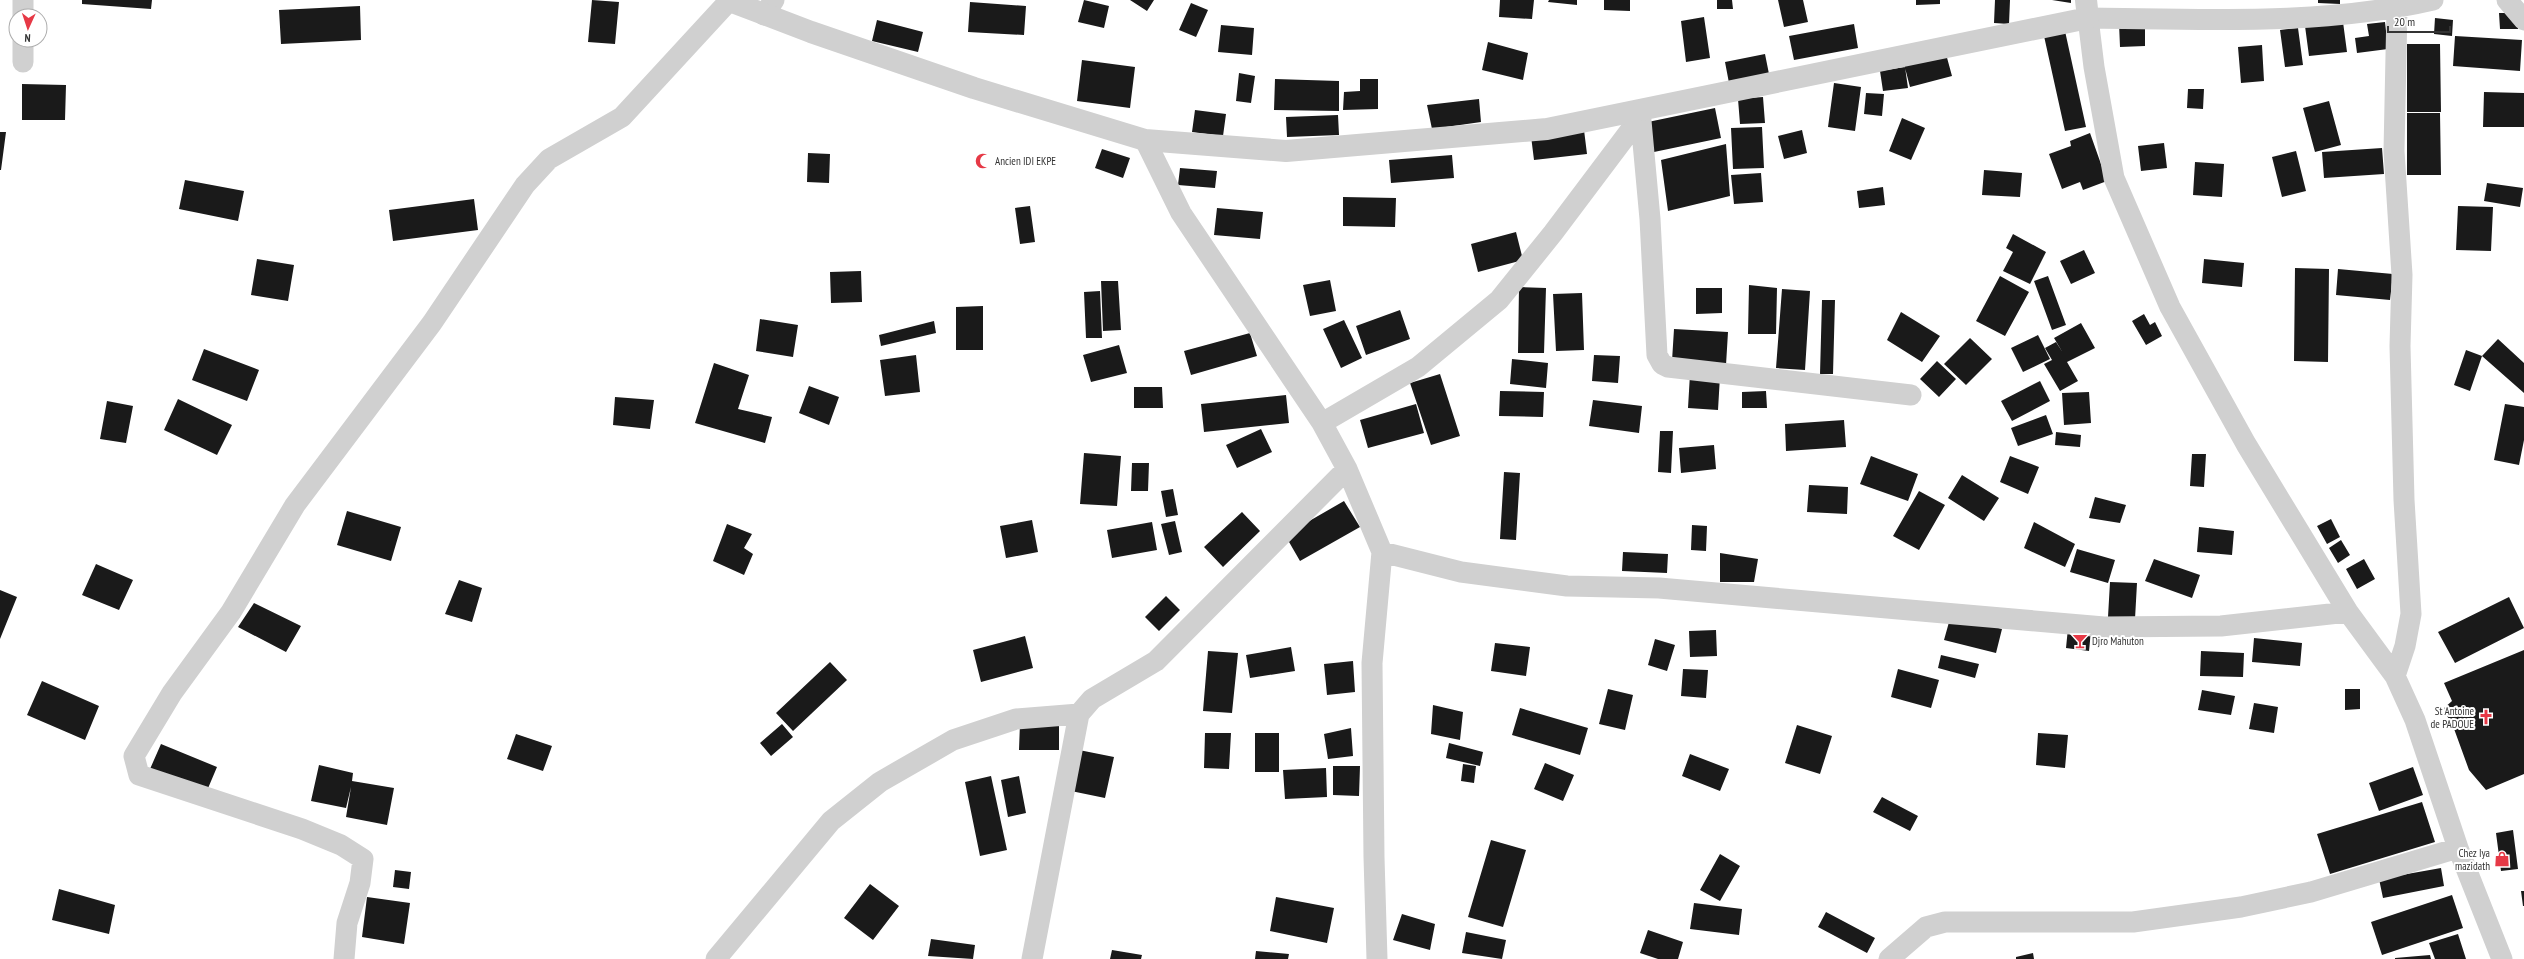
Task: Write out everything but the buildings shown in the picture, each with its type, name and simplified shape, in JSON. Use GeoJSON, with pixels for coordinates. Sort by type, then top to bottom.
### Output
{"type":"FeatureCollection","features":[{"type":"Feature","properties":{"kind":"street"},"geometry":{"type":"LineString","coordinates":[[344,959],[347,922],[360,883],[362,859],[341,845],[302,828],[139,775],[134,756],[172,693],[231,612],[295,505],[432,323],[525,185],[549,159],[622,117],[728,0],[769,7],[974,88],[1145,140],[1286,151],[1547,129],[1640,113],[2087,9],[2268,19],[2397,8],[2433,0]]}},
{"type":"Feature","properties":{"kind":"street"},"geometry":{"type":"LineString","coordinates":[[2507,0],[2524,20]]}},
{"type":"Feature","properties":{"kind":"street"},"geometry":{"type":"LineString","coordinates":[[2395,676],[2405,646],[2411,614],[2404,500],[2400,346],[2402,275],[2394,151],[2397,8]]}},
{"type":"Feature","properties":{"kind":"street"},"geometry":{"type":"LineString","coordinates":[[2087,9],[2094,67],[2114,178],[2170,307],[2246,444],[2348,612],[2395,676],[2415,720],[2458,848],[2502,959]]}},
{"type":"Feature","properties":{"kind":"street"},"geometry":{"type":"LineString","coordinates":[[23,48],[23,62]]}},
{"type":"Feature","properties":{"kind":"street"},"geometry":{"type":"LineString","coordinates":[[1640,113],[1650,219],[1657,356],[1662,364],[1668,367],[1911,395]]}},
{"type":"Feature","properties":{"kind":"street"},"geometry":{"type":"LineString","coordinates":[[1322,423],[1418,367],[1498,300],[1552,233],[1640,113]]}},
{"type":"Feature","properties":{"kind":"street"},"geometry":{"type":"LineString","coordinates":[[1145,140],[1181,213],[1322,423],[1347,469],[1382,552],[1372,663],[1374,857],[1382,958]]}},
{"type":"Feature","properties":{"kind":"street"},"geometry":{"type":"LineString","coordinates":[[1032,959],[1078,714],[1092,699],[1156,662],[1347,469]]}},
{"type":"Feature","properties":{"kind":"street"},"geometry":{"type":"LineString","coordinates":[[1382,552],[1461,572],[1567,586],[1659,588],[2104,628],[2221,626],[2348,612]]}},
{"type":"Feature","properties":{"kind":"street"},"geometry":{"type":"LineString","coordinates":[[716,959],[831,821],[880,782],[953,740],[1016,719],[1078,714]]}},
{"type":"Feature","properties":{"kind":"street"},"geometry":{"type":"LineString","coordinates":[[1889,959],[1926,927],[1945,922],[2133,922],[2241,907],[2311,892],[2458,848]]}},
{"type":"Feature","properties":{"kind":"place","name":"Ancien IDI EKPE"},"geometry":{"type":"Point","coordinates":[983,161]}},
{"type":"Feature","properties":{"kind":"place","name":"Djro Mahuton"},"geometry":{"type":"Point","coordinates":[2080,641]}},
{"type":"Feature","properties":{"kind":"place","name":"St Antoine de PADOUE"},"geometry":{"type":"Point","coordinates":[2486,717]}},
{"type":"Feature","properties":{"kind":"place","name":"Chez Iya mazidath"},"geometry":{"type":"Point","coordinates":[2502,859]}}]}
